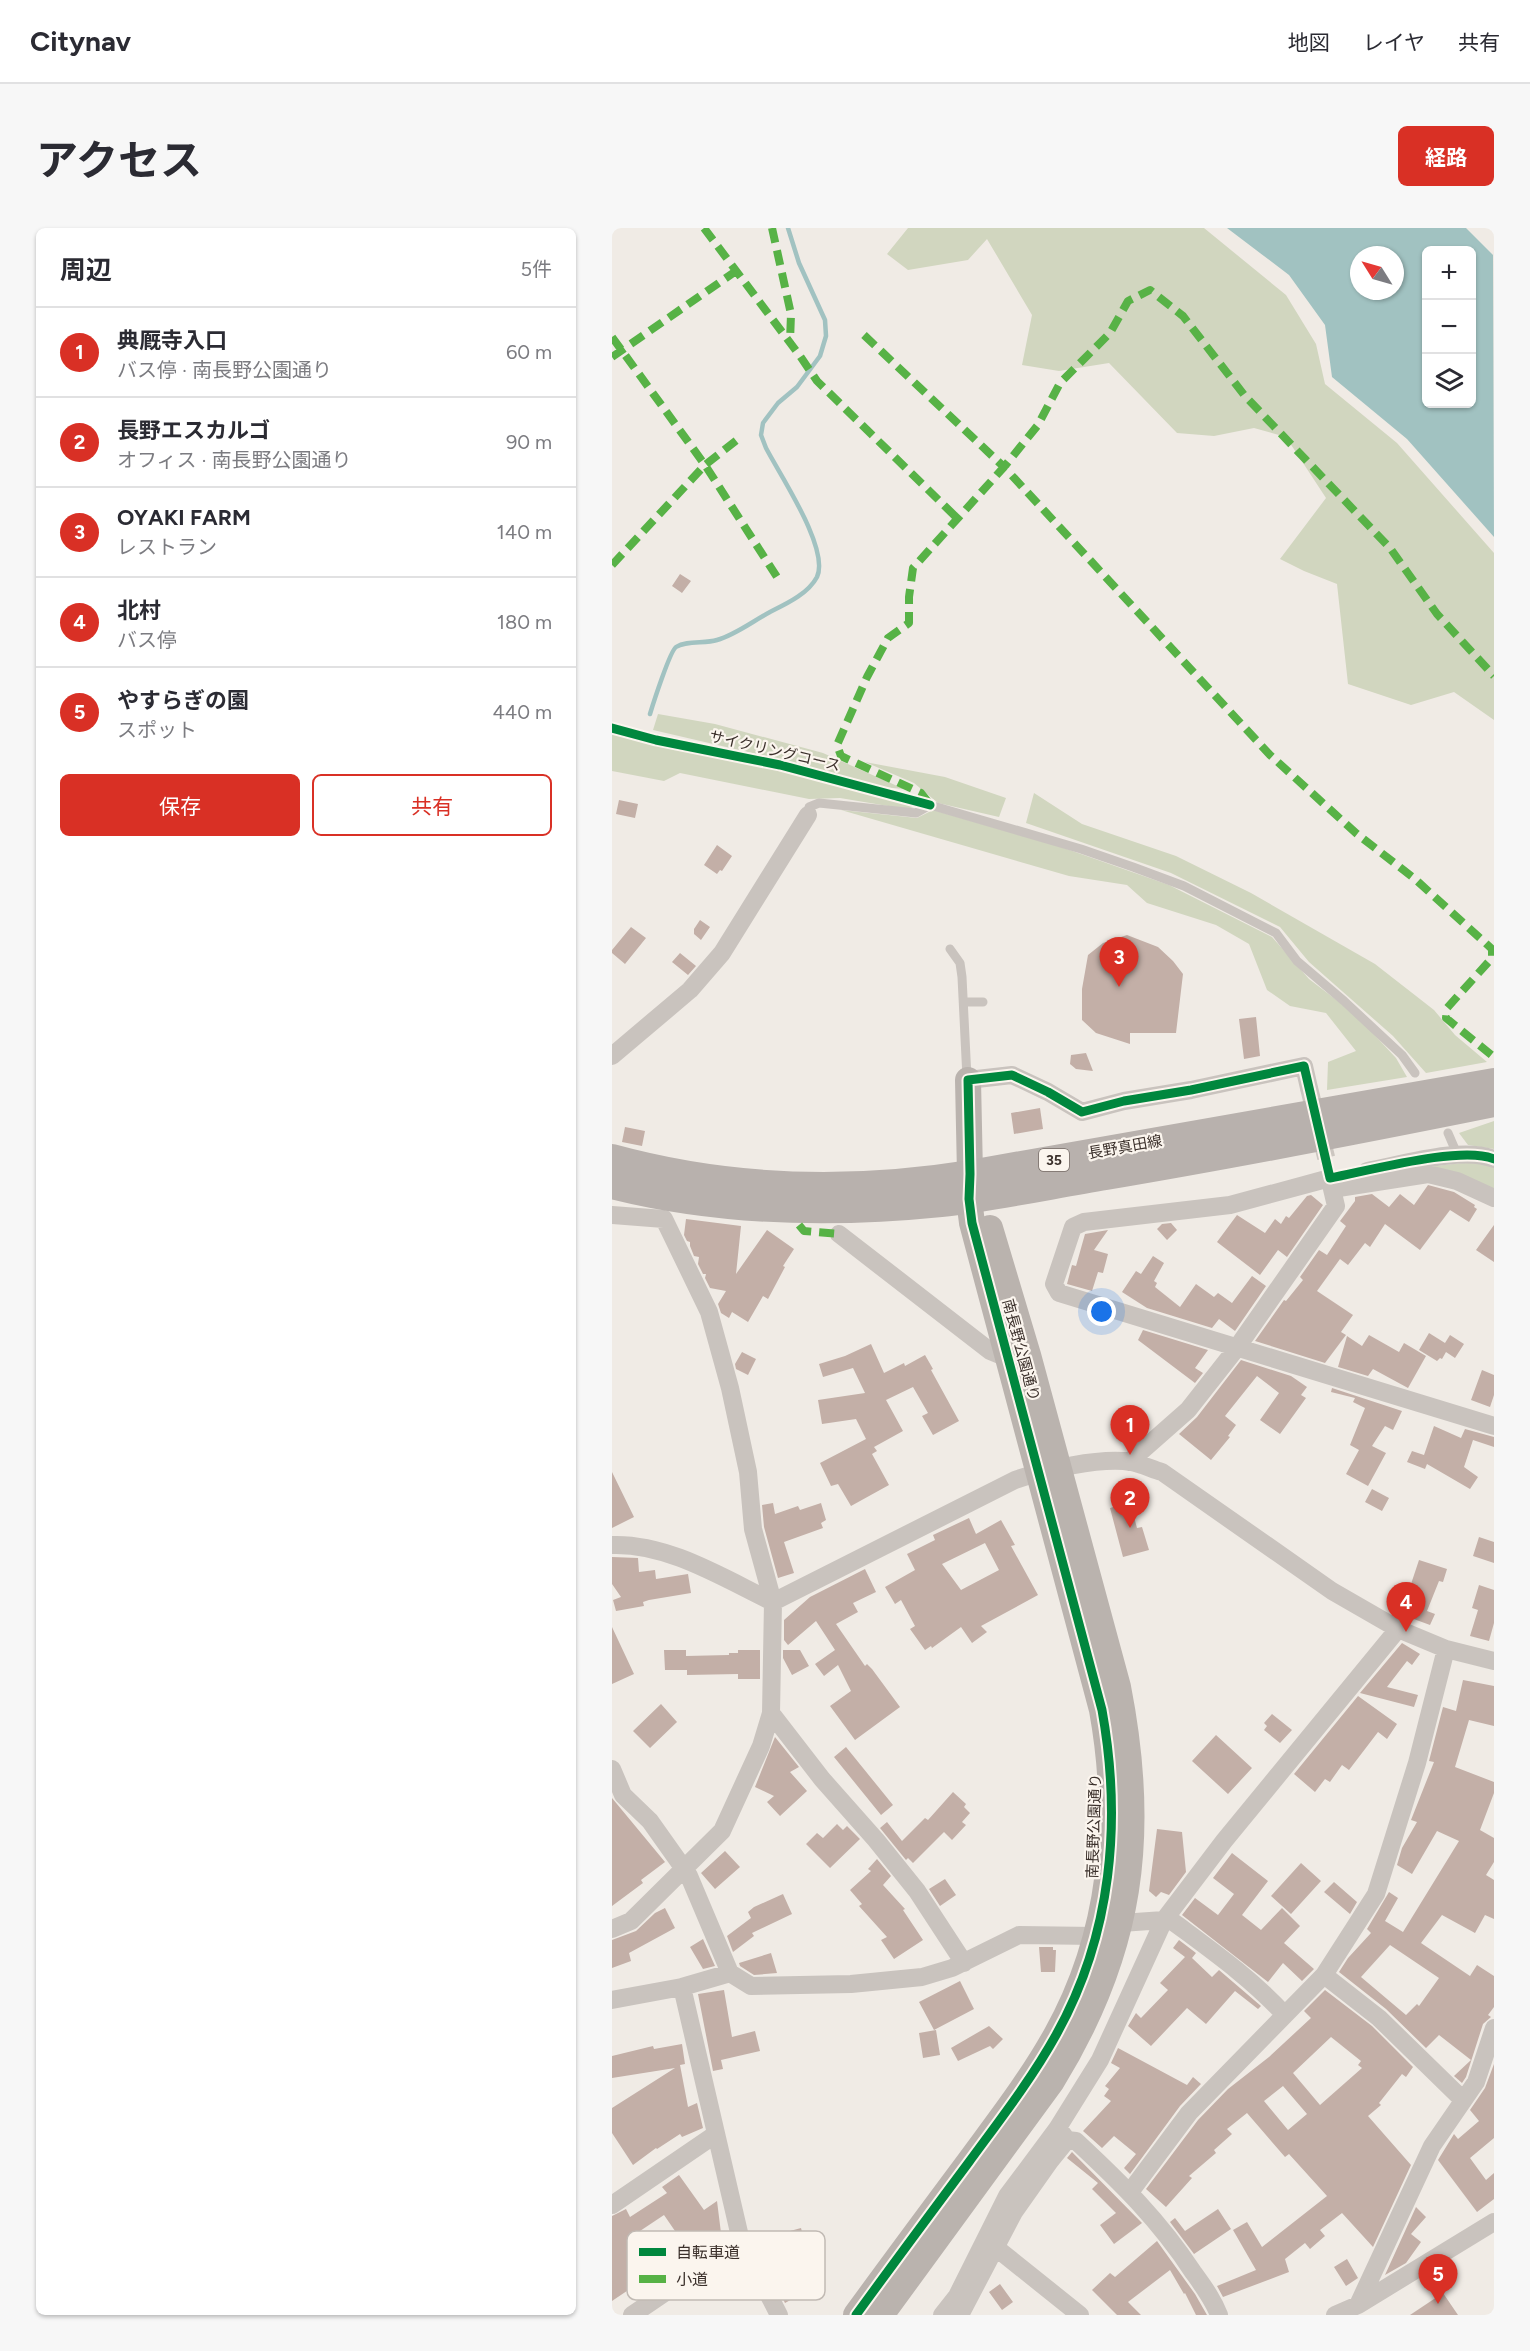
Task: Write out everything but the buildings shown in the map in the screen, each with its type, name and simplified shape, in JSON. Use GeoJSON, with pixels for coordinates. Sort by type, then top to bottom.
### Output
{"type":"FeatureCollection","features":[{"type":"Feature","properties":{"kind":"main road","name":"長野真田線"},"geometry":{"type":"LineString","coordinates":[[612,1185],[698,1201],[812,1210],[920,1204],[973,1190],[1494,1082]]}},
{"type":"Feature","properties":{"kind":"main road","name":"長野真田線"},"geometry":{"type":"LineString","coordinates":[[612,1158],[741,1183],[799,1187],[973,1190],[1229,1155],[1494,1103]]}},
{"type":"Feature","properties":{"kind":"street"},"geometry":{"type":"LineString","coordinates":[[612,1056],[690,990],[722,953],[808,815]]}},
{"type":"Feature","properties":{"kind":"street"},"geometry":{"type":"LineString","coordinates":[[973,1190],[968,1080],[1012,1075],[1082,1112],[1124,1101],[1191,1090],[1304,1066],[1310,1088]]}},
{"type":"Feature","properties":{"kind":"street"},"geometry":{"type":"LineString","coordinates":[[1494,1159],[1486,1155],[1457,1154],[1330,1176],[1230,1206],[1084,1222],[1073,1227],[1054,1284],[1059,1293],[1494,1426]]}},
{"type":"Feature","properties":{"kind":"street"},"geometry":{"type":"LineString","coordinates":[[1330,1176],[1428,1174],[1457,1181],[1494,1198]]}},
{"type":"Feature","properties":{"kind":"street"},"geometry":{"type":"LineString","coordinates":[[1129,1462],[1188,1410],[1236,1348],[1336,1206],[1330,1176]]}},
{"type":"Feature","properties":{"kind":"street","name":"南長野公園通り"},"geometry":{"type":"LineString","coordinates":[[881,2315],[1058,2072],[1088,2016],[1103,1979],[1121,1923],[1131,1861],[1132,1781],[1128,1736],[1118,1687],[1047,1470],[1007,1358],[972,1222],[973,1190]]}},
{"type":"Feature","properties":{"kind":"street","name":"南長野公園通り"},"geometry":{"type":"LineString","coordinates":[[856,2315],[1040,2062],[1071,2005],[1096,1936],[1106,1898],[1113,1806],[1110,1755],[1102,1710],[1047,1470],[1024,1344],[973,1190]]}},
{"type":"Feature","properties":{"kind":"street"},"geometry":{"type":"LineString","coordinates":[[612,1215],[664,1219],[709,1312],[730,1388],[748,1472],[753,1529],[773,1602],[771,1713],[761,1746],[722,1831],[632,1921],[612,1929]]}},
{"type":"Feature","properties":{"kind":"street"},"geometry":{"type":"LineString","coordinates":[[839,1234],[990,1351],[1007,1358]]}},
{"type":"Feature","properties":{"kind":"street"},"geometry":{"type":"LineString","coordinates":[[773,1602],[1015,1480],[1047,1470],[1089,1463],[1129,1462],[1162,1472],[1332,1591],[1398,1629],[1446,1649],[1494,1661]]}},
{"type":"Feature","properties":{"kind":"street"},"geometry":{"type":"LineString","coordinates":[[612,1545],[634,1544],[683,1560],[773,1602]]}},
{"type":"Feature","properties":{"kind":"street"},"geometry":{"type":"LineString","coordinates":[[960,2315],[995,2247],[1062,2134],[1100,2060],[1164,1920],[1224,1840],[1398,1629]]}},
{"type":"Feature","properties":{"kind":"street"},"geometry":{"type":"LineString","coordinates":[[1130,2192],[1189,2113],[1324,1975],[1376,1894],[1416,1763],[1446,1649]]}},
{"type":"Feature","properties":{"kind":"street"},"geometry":{"type":"LineString","coordinates":[[771,1713],[822,1779],[917,1891],[964,1962]]}},
{"type":"Feature","properties":{"kind":"street"},"geometry":{"type":"LineString","coordinates":[[612,1769],[618,1799],[650,1821],[689,1876],[730,1972],[751,1986],[851,1984],[922,1977],[964,1962],[1019,1935],[1096,1936]]}},
{"type":"Feature","properties":{"kind":"street"},"geometry":{"type":"LineString","coordinates":[[1121,1923],[1164,1920],[1172,1922],[1226,1962],[1270,1999],[1284,2014]]}},
{"type":"Feature","properties":{"kind":"street"},"geometry":{"type":"LineString","coordinates":[[612,2000],[682,1987],[730,1972]]}},
{"type":"Feature","properties":{"kind":"street"},"geometry":{"type":"LineString","coordinates":[[1324,1975],[1379,2018],[1463,2100]]}},
{"type":"Feature","properties":{"kind":"street"},"geometry":{"type":"LineString","coordinates":[[682,1987],[739,2231]]}},
{"type":"Feature","properties":{"kind":"street"},"geometry":{"type":"LineString","coordinates":[[1358,2305],[1432,2146],[1476,2082],[1494,2028]]}},
{"type":"Feature","properties":{"kind":"street"},"geometry":{"type":"LineString","coordinates":[[612,2205],[716,2134]]}},
{"type":"Feature","properties":{"kind":"street"},"geometry":{"type":"LineString","coordinates":[[1062,2134],[1076,2141],[1130,2192],[1172,2240],[1214,2303],[1219,2315]]}},
{"type":"Feature","properties":{"kind":"street"},"geometry":{"type":"LineString","coordinates":[[942,2315],[957,2296],[1008,2196],[1062,2134]]}},
{"type":"Feature","properties":{"kind":"street"},"geometry":{"type":"LineString","coordinates":[[1335,2315],[1358,2305],[1494,2222]]}},
{"type":"Feature","properties":{"kind":"street"},"geometry":{"type":"LineString","coordinates":[[995,2247],[1069,2311]]}},
{"type":"Feature","properties":{"kind":"street"},"geometry":{"type":"LineString","coordinates":[[632,2315],[654,2300]]}},
{"type":"Feature","properties":{"kind":"street"},"geometry":{"type":"LineString","coordinates":[[770,2300],[778,2315]]}},
{"type":"Feature","properties":{"kind":"lane"},"geometry":{"type":"LineString","coordinates":[[808,815],[809,807],[819,803],[916,813],[930,805],[1081,849],[1184,886],[1276,933],[1298,961],[1380,1033],[1402,1055],[1415,1073]]}},
{"type":"Feature","properties":{"kind":"lane"},"geometry":{"type":"LineString","coordinates":[[950,949],[960,963],[968,1080]]}},
{"type":"Feature","properties":{"kind":"lane"},"geometry":{"type":"LineString","coordinates":[[964,1002],[983,1002]]}},
{"type":"Feature","properties":{"kind":"lane"},"geometry":{"type":"LineString","coordinates":[[1448,1134],[1457,1154]]}},
{"type":"Feature","properties":{"kind":"green space"},"geometry":{"type":"Polygon","coordinates":[[[908,228],[1204,228],[1286,295],[1316,344],[1325,384],[1397,443],[1494,553],[1494,720],[1454,692],[1411,705],[1348,684],[1337,584],[1280,559],[1326,498],[1286,437],[1254,428],[1214,436],[1177,433],[1109,363],[1059,371],[1022,365],[1032,315],[987,239],[968,260],[908,270],[887,254],[908,228]]]}},
{"type":"Feature","properties":{"kind":"green space"},"geometry":{"type":"Polygon","coordinates":[[[658,714],[715,724],[823,753],[904,789],[883,787],[791,762],[653,730],[658,714]]]}},
{"type":"Feature","properties":{"kind":"green space"},"geometry":{"type":"Polygon","coordinates":[[[612,734],[789,773],[918,806],[906,809],[840,798],[809,799],[680,773],[664,781],[612,771],[612,734]]]}},
{"type":"Feature","properties":{"kind":"green space"},"geometry":{"type":"Polygon","coordinates":[[[865,762],[945,777],[1006,798],[999,817],[938,803],[914,783],[865,762]]]}},
{"type":"Feature","properties":{"kind":"green space"},"geometry":{"type":"Polygon","coordinates":[[[1034,793],[1082,824],[1176,856],[1251,893],[1375,964],[1434,1010],[1455,1035],[1487,1062],[1426,1073],[1393,1036],[1309,962],[1280,927],[1171,873],[1026,823],[1034,793]]]}},
{"type":"Feature","properties":{"kind":"green space"},"geometry":{"type":"Polygon","coordinates":[[[841,810],[917,818],[933,810],[1061,847],[1169,885],[1272,937],[1309,979],[1356,1015],[1396,1058],[1407,1077],[1327,1090],[1328,1062],[1356,1051],[1326,1013],[1290,1006],[1267,990],[1249,944],[1216,925],[1147,903],[1127,885],[1069,876],[841,810]]]}},
{"type":"Feature","properties":{"kind":"green space"},"geometry":{"type":"Polygon","coordinates":[[[1494,1121],[1494,1149],[1468,1145],[1459,1133],[1494,1121]]]}},
{"type":"Feature","properties":{"kind":"green space"},"geometry":{"type":"Polygon","coordinates":[[[1480,1161],[1494,1166],[1494,1189],[1426,1167],[1480,1161]]]}},
{"type":"Feature","properties":{"kind":"water"},"geometry":{"type":"Polygon","coordinates":[[[1227,228],[1466,228],[1493,255],[1494,537],[1407,439],[1332,377],[1325,325],[1289,275],[1227,228]]]}},
{"type":"Feature","properties":{"kind":"waterway"},"geometry":{"type":"LineString","coordinates":[[650,714],[666,667],[676,647],[724,638],[796,598],[808,589],[817,577],[819,565],[810,531],[761,435],[763,423],[778,403],[797,387],[820,356],[826,336],[825,320],[799,263],[788,228]]}},
{"type":"Feature","properties":{"kind":"tunnel"},"geometry":{"type":"LineString","coordinates":[[1309,1088],[1327,1161]]}},
{"type":"Feature","properties":{"kind":"marked path"},"geometry":{"type":"LineString","coordinates":[[704,228],[817,381],[957,518]]}},
{"type":"Feature","properties":{"kind":"marked path"},"geometry":{"type":"LineString","coordinates":[[772,228],[791,314],[790,342]]}},
{"type":"Feature","properties":{"kind":"marked path"},"geometry":{"type":"LineString","coordinates":[[612,357],[736,271]]}},
{"type":"Feature","properties":{"kind":"marked path"},"geometry":{"type":"LineString","coordinates":[[864,335],[1004,467],[1038,425],[1060,383],[1110,333],[1128,301],[1150,290],[1183,316],[1245,396],[1390,548],[1437,614],[1494,676]]}},
{"type":"Feature","properties":{"kind":"marked path"},"geometry":{"type":"LineString","coordinates":[[612,337],[705,465],[777,577]]}},
{"type":"Feature","properties":{"kind":"marked path"},"geometry":{"type":"LineString","coordinates":[[612,565],[705,465],[737,440]]}},
{"type":"Feature","properties":{"kind":"marked path"},"geometry":{"type":"LineString","coordinates":[[929,803],[921,793],[841,756],[837,745],[867,677],[888,638],[909,623],[909,597],[913,568],[1004,467],[1270,755],[1357,834],[1415,879],[1492,949],[1492,958],[1447,1008],[1446,1018],[1494,1057]]}},
{"type":"Feature","properties":{"kind":"marked path"},"geometry":{"type":"LineString","coordinates":[[799,1225],[804,1231],[839,1234]]}},
{"type":"Feature","properties":{"kind":"cycle path","name":"サイクリングコース"},"geometry":{"type":"LineString","coordinates":[[612,728],[656,740],[780,765],[930,805]]}},
{"type":"Feature","properties":{"kind":"cycle path"},"geometry":{"type":"LineString","coordinates":[[856,2315],[1014,2100],[1056,2035],[1075,1997],[1090,1958],[1108,1877],[1111,1794],[1102,1710],[972,1223],[969,1199],[968,1080],[1012,1075],[1082,1112],[1124,1101],[1191,1090],[1304,1066],[1330,1178],[1438,1157],[1460,1155],[1494,1159]]}},
{"type":"Feature","properties":{"kind":"place","name":"OYAKI FARM"},"geometry":{"type":"Point","coordinates":[1119,987]}},
{"type":"Feature","properties":{"kind":"place","name":"典厩寺入口"},"geometry":{"type":"Point","coordinates":[1130,1455]}},
{"type":"Feature","properties":{"kind":"place","name":"長野エスカルゴ"},"geometry":{"type":"Point","coordinates":[1130,1528]}},
{"type":"Feature","properties":{"kind":"place","name":"北村"},"geometry":{"type":"Point","coordinates":[1406,1632]}},
{"type":"Feature","properties":{"kind":"place","name":"やすらぎの園"},"geometry":{"type":"Point","coordinates":[1438,2304]}}]}
